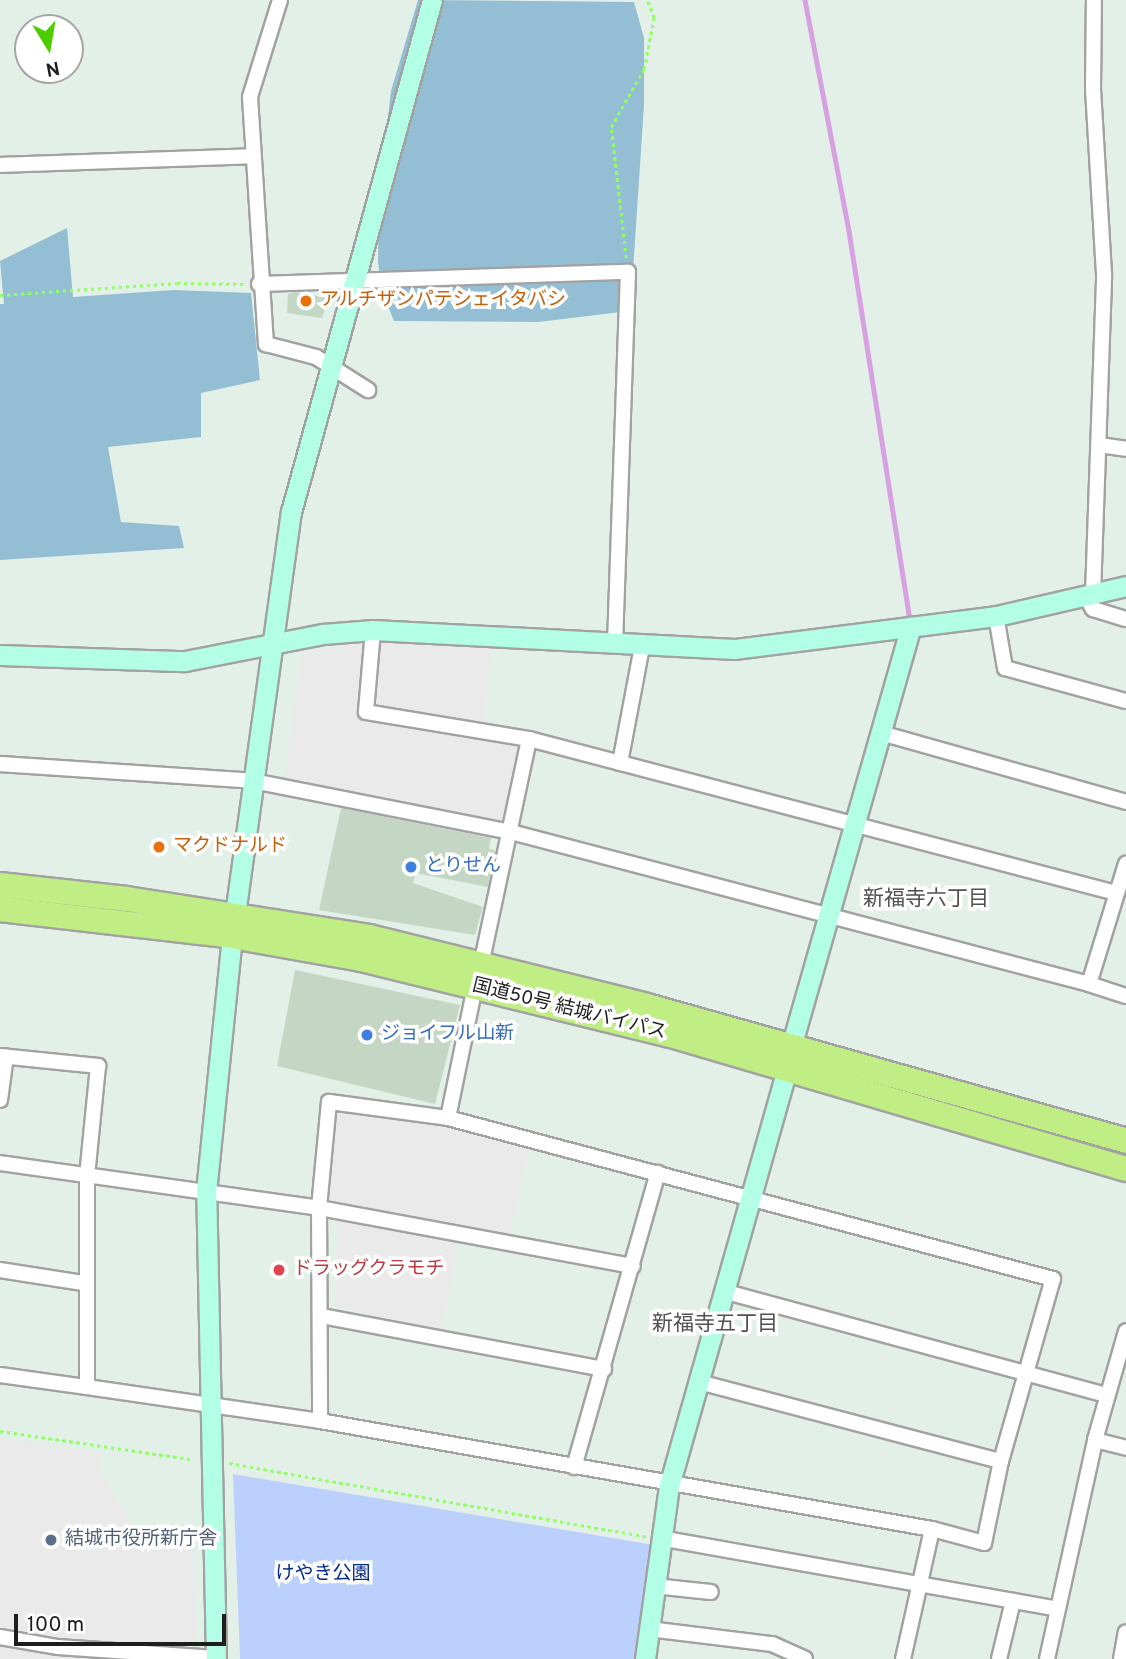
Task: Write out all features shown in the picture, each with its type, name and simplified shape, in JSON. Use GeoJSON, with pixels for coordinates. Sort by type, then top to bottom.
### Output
{"type":"FeatureCollection","features":[{"type":"Feature","properties":{"kind":"highway","name":"国道50号 結城バイパス"},"geometry":{"type":"LineString","coordinates":[[0,885],[233,926],[478,976],[789,1058],[1126,1140]]}},
{"type":"Feature","properties":{"kind":"highway","name":"国道50号 結城バイパス"},"geometry":{"type":"LineString","coordinates":[[0,909],[233,926]]}},
{"type":"Feature","properties":{"kind":"highway","name":"国道50号 結城バイパス"},"geometry":{"type":"LineString","coordinates":[[789,1058],[1126,1169]]}},
{"type":"Feature","properties":{"kind":"street"},"geometry":{"type":"LineString","coordinates":[[280,0],[250,97],[259,284],[266,344],[316,357],[368,390]]}},
{"type":"Feature","properties":{"kind":"street"},"geometry":{"type":"LineString","coordinates":[[0,1637],[58,1647],[216,1659],[208,1408],[206,1192],[233,926],[291,512],[328,366],[432,0]]}},
{"type":"Feature","properties":{"kind":"street"},"geometry":{"type":"LineString","coordinates":[[1094,0],[1093,90],[1104,274],[1090,596],[1093,609],[1126,619]]}},
{"type":"Feature","properties":{"kind":"street"},"geometry":{"type":"LineString","coordinates":[[0,165],[252,156]]}},
{"type":"Feature","properties":{"kind":"street"},"geometry":{"type":"LineString","coordinates":[[259,284],[354,278],[628,272],[615,645]]}},
{"type":"Feature","properties":{"kind":"street"},"geometry":{"type":"LineString","coordinates":[[1098,445],[1126,449]]}},
{"type":"Feature","properties":{"kind":"street"},"geometry":{"type":"LineString","coordinates":[[0,655],[156,662],[271,646],[323,634],[373,630],[642,647],[736,649],[996,616],[1126,586]]}},
{"type":"Feature","properties":{"kind":"street"},"geometry":{"type":"LineString","coordinates":[[996,616],[1005,668],[1126,701]]}},
{"type":"Feature","properties":{"kind":"street"},"geometry":{"type":"LineString","coordinates":[[645,1659],[654,1586],[656,1538],[669,1486],[911,626]]}},
{"type":"Feature","properties":{"kind":"street"},"geometry":{"type":"LineString","coordinates":[[373,630],[366,712],[529,739],[1116,893]]}},
{"type":"Feature","properties":{"kind":"street"},"geometry":{"type":"LineString","coordinates":[[620,763],[642,647]]}},
{"type":"Feature","properties":{"kind":"street"},"geometry":{"type":"LineString","coordinates":[[881,733],[1126,802]]}},
{"type":"Feature","properties":{"kind":"street"},"geometry":{"type":"LineString","coordinates":[[448,1118],[529,739]]}},
{"type":"Feature","properties":{"kind":"street"},"geometry":{"type":"LineString","coordinates":[[0,764],[253,781],[511,832],[831,913],[1126,996]]}},
{"type":"Feature","properties":{"kind":"street"},"geometry":{"type":"LineString","coordinates":[[1090,984],[1126,864]]}},
{"type":"Feature","properties":{"kind":"street"},"geometry":{"type":"LineString","coordinates":[[0,1100],[3,1056],[98,1066],[87,1176],[83,1283],[87,1387]]}},
{"type":"Feature","properties":{"kind":"street"},"geometry":{"type":"LineString","coordinates":[[0,1375],[208,1408],[320,1421],[669,1486],[932,1529],[984,1543],[1001,1461],[1053,1279],[750,1196],[448,1118],[329,1102],[319,1208],[320,1421]]}},
{"type":"Feature","properties":{"kind":"street"},"geometry":{"type":"LineString","coordinates":[[0,1163],[319,1208],[633,1266]]}},
{"type":"Feature","properties":{"kind":"street"},"geometry":{"type":"LineString","coordinates":[[574,1467],[658,1173]]}},
{"type":"Feature","properties":{"kind":"street"},"geometry":{"type":"LineString","coordinates":[[0,1270],[83,1283]]}},
{"type":"Feature","properties":{"kind":"street"},"geometry":{"type":"LineString","coordinates":[[723,1291],[1106,1395]]}},
{"type":"Feature","properties":{"kind":"street"},"geometry":{"type":"LineString","coordinates":[[321,1316],[604,1369]]}},
{"type":"Feature","properties":{"kind":"street"},"geometry":{"type":"LineString","coordinates":[[1047,1659],[1095,1440],[1126,1331]]}},
{"type":"Feature","properties":{"kind":"street"},"geometry":{"type":"LineString","coordinates":[[699,1382],[1001,1461]]}},
{"type":"Feature","properties":{"kind":"street"},"geometry":{"type":"LineString","coordinates":[[1095,1440],[1126,1448]]}},
{"type":"Feature","properties":{"kind":"street"},"geometry":{"type":"LineString","coordinates":[[903,1659],[932,1529]]}},
{"type":"Feature","properties":{"kind":"street"},"geometry":{"type":"LineString","coordinates":[[656,1538],[1057,1609]]}},
{"type":"Feature","properties":{"kind":"street"},"geometry":{"type":"LineString","coordinates":[[654,1586],[711,1592]]}},
{"type":"Feature","properties":{"kind":"street"},"geometry":{"type":"LineString","coordinates":[[999,1659],[1013,1601]]}},
{"type":"Feature","properties":{"kind":"street"},"geometry":{"type":"LineString","coordinates":[[649,1629],[759,1652],[772,1644],[805,1659]]}},
{"type":"Feature","properties":{"kind":"street"},"geometry":{"type":"LineString","coordinates":[[1121,1659],[1126,1632]]}},
{"type":"Feature","properties":{"kind":"path"},"geometry":{"type":"LineString","coordinates":[[628,272],[611,127],[644,68],[654,18],[647,0]]}},
{"type":"Feature","properties":{"kind":"path"},"geometry":{"type":"LineString","coordinates":[[0,295],[177,284],[259,284]]}},
{"type":"Feature","properties":{"kind":"path"},"geometry":{"type":"LineString","coordinates":[[0,1430],[190,1459]]}},
{"type":"Feature","properties":{"kind":"path"},"geometry":{"type":"LineString","coordinates":[[229,1463],[656,1538]]}},
{"type":"Feature","properties":{"kind":"shaded area"},"geometry":{"type":"Polygon","coordinates":[[[418,0],[634,2],[644,38],[644,105],[632,286],[621,312],[538,322],[394,321],[382,291],[378,262],[379,192],[391,91],[418,0]]]}},
{"type":"Feature","properties":{"kind":"shaded area"},"geometry":{"type":"Polygon","coordinates":[[[67,228],[73,297],[174,290],[251,293],[260,380],[201,393],[201,437],[108,447],[121,522],[179,526],[184,548],[0,560],[0,304],[4,304],[0,261],[67,228]]]}},
{"type":"Feature","properties":{"kind":"shaded area"},"geometry":{"type":"Polygon","coordinates":[[[380,639],[493,646],[483,726],[373,708],[380,639]]]}},
{"type":"Feature","properties":{"kind":"shaded area"},"geometry":{"type":"Polygon","coordinates":[[[368,641],[362,717],[524,744],[509,824],[284,779],[301,653],[368,641]]]}},
{"type":"Feature","properties":{"kind":"shaded area"},"geometry":{"type":"Polygon","coordinates":[[[329,1102],[531,1138],[509,1241],[319,1208],[329,1102]]]}},
{"type":"Feature","properties":{"kind":"shaded area"},"geometry":{"type":"Polygon","coordinates":[[[338,1217],[459,1241],[441,1329],[335,1307],[338,1217]]]}},
{"type":"Feature","properties":{"kind":"shaded area"},"geometry":{"type":"Polygon","coordinates":[[[0,1438],[100,1454],[100,1471],[145,1548],[192,1532],[196,1646],[55,1638],[0,1628],[0,1438]]]}},
{"type":"Feature","properties":{"kind":"shaded area"},"geometry":{"type":"Polygon","coordinates":[[[0,1646],[53,1656],[113,1659],[0,1659],[0,1646]]]}},
{"type":"Feature","properties":{"kind":"green space","name":"けやき公園"},"geometry":{"type":"Polygon","coordinates":[[[233,1474],[654,1545],[641,1659],[240,1659],[233,1474]]]}},
{"type":"Feature","properties":{"kind":"building","name":"アルチザンパテシェイタバシ"},"geometry":{"type":"Polygon","coordinates":[[[294,292],[329,298],[322,318],[287,313],[288,294],[294,292]]]}},
{"type":"Feature","properties":{"kind":"building","name":"とりせん"},"geometry":{"type":"Polygon","coordinates":[[[341,808],[491,838],[489,849],[495,850],[488,887],[416,873],[413,883],[483,907],[475,935],[319,910],[341,808]]]}},
{"type":"Feature","properties":{"kind":"building","name":"ジョイフル山新"},"geometry":{"type":"Polygon","coordinates":[[[295,970],[460,1005],[435,1104],[277,1066],[295,970]]]}},
{"type":"Feature","properties":{"kind":"waterway"},"geometry":{"type":"LineString","coordinates":[[805,0],[849,231],[910,619]]}},
{"type":"Feature","properties":{"kind":"place","name":"アルチザンパテシェイタバシ"},"geometry":{"type":"Point","coordinates":[306,301]}},
{"type":"Feature","properties":{"kind":"place","name":"マクドナルド"},"geometry":{"type":"Point","coordinates":[159,847]}},
{"type":"Feature","properties":{"kind":"place","name":"とりせん"},"geometry":{"type":"Point","coordinates":[411,867]}},
{"type":"Feature","properties":{"kind":"place","name":"ジョイフル山新"},"geometry":{"type":"Point","coordinates":[367,1035]}},
{"type":"Feature","properties":{"kind":"place","name":"ドラッグクラモチ"},"geometry":{"type":"Point","coordinates":[279,1270]}},
{"type":"Feature","properties":{"kind":"place","name":"結城市役所新庁舎"},"geometry":{"type":"Point","coordinates":[51,1540]}},
{"type":"Feature","properties":{"kind":"district","name":"新福寺六丁目"},"geometry":{"type":"Point","coordinates":[926,900]}},
{"type":"Feature","properties":{"kind":"district","name":"新福寺五丁目"},"geometry":{"type":"Point","coordinates":[715,1325]}}]}
